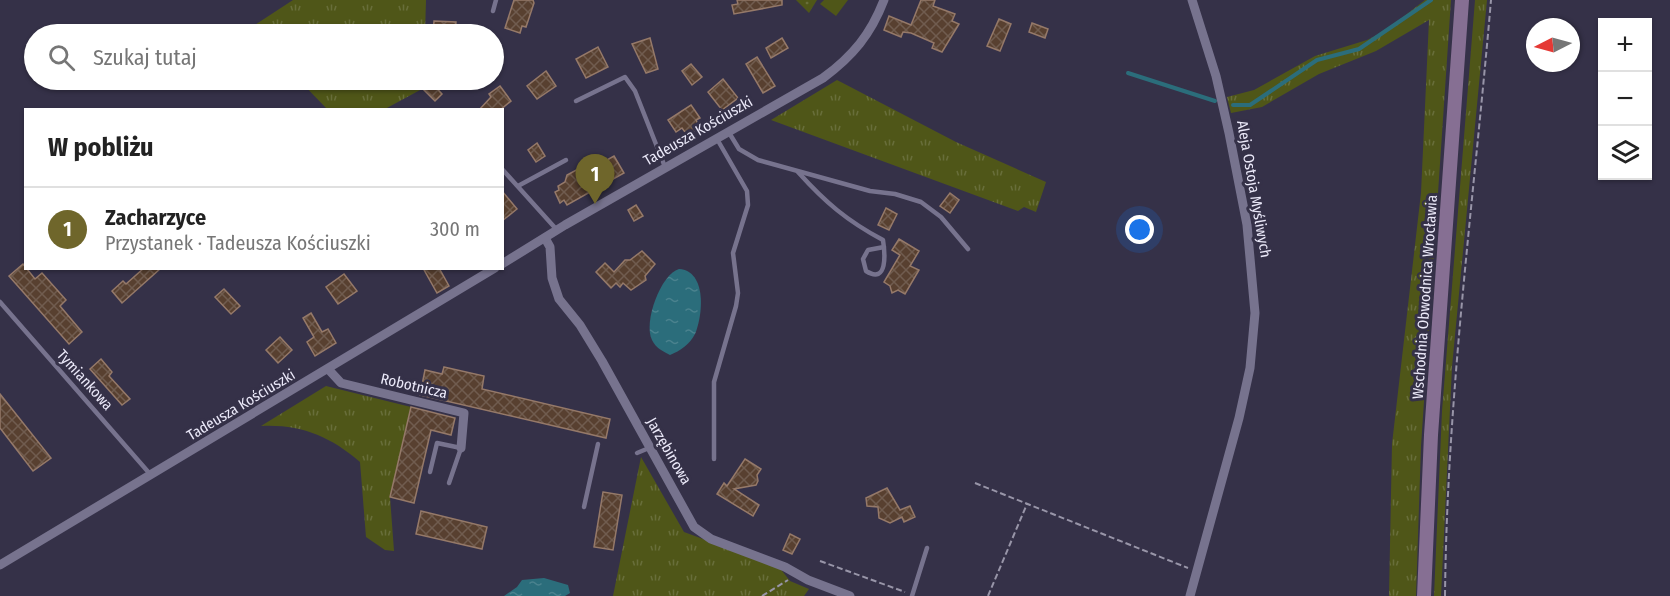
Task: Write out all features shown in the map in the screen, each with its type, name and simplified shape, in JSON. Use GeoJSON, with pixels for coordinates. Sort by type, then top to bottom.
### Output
{"type":"FeatureCollection","features":[{"type":"Feature","properties":{"kind":"main road","name":"Wschodnia Obwodnica Wrocławia"},"geometry":{"type":"LineString","coordinates":[[1424,596],[1431,435],[1462,0]]}},
{"type":"Feature","properties":{"kind":"street","name":"Tadeusza Kościuszki"},"geometry":{"type":"LineString","coordinates":[[504,263],[665,167],[824,78],[843,63],[869,34],[884,0]]}},
{"type":"Feature","properties":{"kind":"street","name":"Aleja Ostoja Myśliwych"},"geometry":{"type":"LineString","coordinates":[[1190,596],[1239,418],[1250,368],[1255,313],[1247,225],[1229,133],[1216,76],[1192,0]]}},
{"type":"Feature","properties":{"kind":"street","name":"Jarzębinowa"},"geometry":{"type":"LineString","coordinates":[[545,238],[550,247],[552,278],[560,299],[591,343],[694,527],[711,539],[850,596]]}},
{"type":"Feature","properties":{"kind":"street","name":"Tadeusza Kościuszki"},"geometry":{"type":"LineString","coordinates":[[0,565],[329,370],[492,270]]}},
{"type":"Feature","properties":{"kind":"street","name":"Robotnicza"},"geometry":{"type":"LineString","coordinates":[[329,370],[341,383],[464,413],[461,448]]}},
{"type":"Feature","properties":{"kind":"lane"},"geometry":{"type":"LineString","coordinates":[[493,11],[496,0]]}},
{"type":"Feature","properties":{"kind":"lane"},"geometry":{"type":"LineString","coordinates":[[576,101],[625,77],[635,91],[665,167]]}},
{"type":"Feature","properties":{"kind":"lane"},"geometry":{"type":"LineString","coordinates":[[728,131],[739,149],[746,154],[798,172],[921,202],[941,217],[968,249]]}},
{"type":"Feature","properties":{"kind":"lane"},"geometry":{"type":"LineString","coordinates":[[714,459],[714,382],[736,306],[738,293],[733,253],[748,205],[747,191],[716,138]]}},
{"type":"Feature","properties":{"kind":"lane"},"geometry":{"type":"LineString","coordinates":[[519,186],[566,159]]}},
{"type":"Feature","properties":{"kind":"lane"},"geometry":{"type":"LineString","coordinates":[[504,171],[557,230]]}},
{"type":"Feature","properties":{"kind":"lane"},"geometry":{"type":"LineString","coordinates":[[798,172],[826,203],[853,225],[884,240],[884,247],[884,269],[878,274],[866,272],[863,259],[868,250],[884,247]]}},
{"type":"Feature","properties":{"kind":"lane","name":"Tymiankowa"},"geometry":{"type":"LineString","coordinates":[[0,302],[151,476]]}},
{"type":"Feature","properties":{"kind":"lane"},"geometry":{"type":"LineString","coordinates":[[430,472],[437,443],[461,448],[449,483]]}},
{"type":"Feature","properties":{"kind":"lane"},"geometry":{"type":"LineString","coordinates":[[584,507],[598,444]]}},
{"type":"Feature","properties":{"kind":"lane"},"geometry":{"type":"LineString","coordinates":[[637,453],[649,448]]}},
{"type":"Feature","properties":{"kind":"lane"},"geometry":{"type":"LineString","coordinates":[[913,595],[927,548]]}},
{"type":"Feature","properties":{"kind":"path"},"geometry":{"type":"LineString","coordinates":[[1445,596],[1453,398],[1470,197],[1491,0]]}},
{"type":"Feature","properties":{"kind":"path"},"geometry":{"type":"LineString","coordinates":[[975,483],[1196,572]]}},
{"type":"Feature","properties":{"kind":"path"},"geometry":{"type":"LineString","coordinates":[[988,596],[1027,504]]}},
{"type":"Feature","properties":{"kind":"path"},"geometry":{"type":"LineString","coordinates":[[820,561],[913,595]]}},
{"type":"Feature","properties":{"kind":"path"},"geometry":{"type":"LineString","coordinates":[[762,596],[799,574]]}},
{"type":"Feature","properties":{"kind":"green space"},"geometry":{"type":"Polygon","coordinates":[[[293,0],[426,0],[425,24],[256,24],[293,0]]]}},
{"type":"Feature","properties":{"kind":"green space"},"geometry":{"type":"Polygon","coordinates":[[[796,0],[817,0],[809,13],[796,0]]]}},
{"type":"Feature","properties":{"kind":"green space"},"geometry":{"type":"Polygon","coordinates":[[[824,0],[848,0],[836,16],[820,4],[824,0]]]}},
{"type":"Feature","properties":{"kind":"green space"},"geometry":{"type":"Polygon","coordinates":[[[1425,0],[1451,0],[1421,446],[1416,596],[1389,596],[1392,444],[1421,193],[1429,20],[1376,51],[1319,74],[1262,107],[1231,113],[1227,97],[1254,90],[1315,56],[1367,40],[1385,31],[1425,0]]]}},
{"type":"Feature","properties":{"kind":"green space"},"geometry":{"type":"Polygon","coordinates":[[[1475,0],[1487,0],[1452,367],[1441,596],[1434,596],[1442,411],[1475,0]]]}},
{"type":"Feature","properties":{"kind":"green space"},"geometry":{"type":"Polygon","coordinates":[[[837,80],[956,142],[1046,182],[1036,212],[1024,207],[1018,211],[771,120],[837,80]]]}},
{"type":"Feature","properties":{"kind":"green space"},"geometry":{"type":"Polygon","coordinates":[[[309,90],[420,90],[387,108],[326,108],[309,90]]]}},
{"type":"Feature","properties":{"kind":"green space"},"geometry":{"type":"Polygon","coordinates":[[[326,386],[411,407],[390,497],[394,551],[385,550],[366,537],[360,462],[337,445],[314,434],[289,427],[261,426],[326,386]]]}},
{"type":"Feature","properties":{"kind":"green space"},"geometry":{"type":"Polygon","coordinates":[[[641,457],[684,532],[779,567],[790,581],[809,589],[804,596],[613,596],[641,457]]]}},
{"type":"Feature","properties":{"kind":"water"},"geometry":{"type":"Polygon","coordinates":[[[679,269],[694,277],[698,285],[701,295],[700,316],[695,334],[690,341],[670,355],[652,340],[650,322],[660,289],[672,273],[679,269]]]}},
{"type":"Feature","properties":{"kind":"water"},"geometry":{"type":"Polygon","coordinates":[[[544,578],[568,585],[570,593],[565,596],[504,596],[517,587],[522,580],[544,578]]]}},
{"type":"Feature","properties":{"kind":"building"},"geometry":{"type":"Polygon","coordinates":[[[514,0],[533,0],[534,3],[526,27],[522,26],[520,33],[505,28],[514,0]]]}},
{"type":"Feature","properties":{"kind":"building"},"geometry":{"type":"Polygon","coordinates":[[[737,0],[782,0],[782,5],[734,14],[732,5],[738,4],[737,0]]]}},
{"type":"Feature","properties":{"kind":"building"},"geometry":{"type":"Polygon","coordinates":[[[921,0],[935,0],[933,6],[955,14],[952,21],[959,24],[942,52],[932,48],[934,43],[911,33],[903,32],[901,37],[884,30],[889,16],[911,25],[921,0]]]}},
{"type":"Feature","properties":{"kind":"building"},"geometry":{"type":"Polygon","coordinates":[[[999,19],[1011,24],[1000,51],[987,46],[999,19]]]}},
{"type":"Feature","properties":{"kind":"building"},"geometry":{"type":"Polygon","coordinates":[[[434,21],[456,22],[456,24],[434,24],[434,21]]]}},
{"type":"Feature","properties":{"kind":"building"},"geometry":{"type":"Polygon","coordinates":[[[1032,23],[1048,29],[1045,38],[1029,32],[1032,23]]]}},
{"type":"Feature","properties":{"kind":"building"},"geometry":{"type":"Polygon","coordinates":[[[650,38],[658,69],[646,73],[632,44],[650,38]]]}},
{"type":"Feature","properties":{"kind":"building"},"geometry":{"type":"Polygon","coordinates":[[[782,38],[788,48],[771,58],[766,48],[782,38]]]}},
{"type":"Feature","properties":{"kind":"building"},"geometry":{"type":"Polygon","coordinates":[[[598,47],[608,67],[586,78],[576,59],[598,47]]]}},
{"type":"Feature","properties":{"kind":"building"},"geometry":{"type":"Polygon","coordinates":[[[757,57],[775,86],[763,93],[746,64],[757,57]]]}},
{"type":"Feature","properties":{"kind":"building"},"geometry":{"type":"Polygon","coordinates":[[[691,64],[702,77],[692,85],[682,71],[691,64]]]}},
{"type":"Feature","properties":{"kind":"building"},"geometry":{"type":"Polygon","coordinates":[[[546,71],[556,86],[537,99],[527,86],[546,71]]]}},
{"type":"Feature","properties":{"kind":"building"},"geometry":{"type":"Polygon","coordinates":[[[723,79],[738,98],[722,110],[708,92],[723,79]]]}},
{"type":"Feature","properties":{"kind":"building"},"geometry":{"type":"Polygon","coordinates":[[[424,90],[438,90],[442,94],[435,101],[424,90]]]}},
{"type":"Feature","properties":{"kind":"building"},"geometry":{"type":"Polygon","coordinates":[[[494,90],[503,90],[511,101],[502,108],[481,108],[491,97],[489,94],[494,90]]]}},
{"type":"Feature","properties":{"kind":"building"},"geometry":{"type":"Polygon","coordinates":[[[691,105],[700,118],[696,120],[700,128],[688,136],[682,128],[676,132],[668,120],[691,105]]]}},
{"type":"Feature","properties":{"kind":"building"},"geometry":{"type":"Polygon","coordinates":[[[537,143],[545,156],[536,162],[528,150],[537,143]]]}},
{"type":"Feature","properties":{"kind":"building"},"geometry":{"type":"Polygon","coordinates":[[[614,156],[624,173],[567,205],[564,200],[560,203],[555,192],[559,190],[558,186],[565,182],[567,175],[580,168],[582,174],[614,156]]]}},
{"type":"Feature","properties":{"kind":"building"},"geometry":{"type":"Polygon","coordinates":[[[504,193],[517,209],[504,219],[504,193]]]}},
{"type":"Feature","properties":{"kind":"building"},"geometry":{"type":"Polygon","coordinates":[[[950,193],[959,200],[950,213],[940,206],[950,193]]]}},
{"type":"Feature","properties":{"kind":"building"},"geometry":{"type":"Polygon","coordinates":[[[636,205],[643,216],[634,221],[628,210],[636,205]]]}},
{"type":"Feature","properties":{"kind":"building"},"geometry":{"type":"Polygon","coordinates":[[[886,208],[897,214],[889,230],[878,225],[886,208]]]}},
{"type":"Feature","properties":{"kind":"building"},"geometry":{"type":"Polygon","coordinates":[[[899,239],[919,251],[910,266],[919,270],[905,294],[898,290],[892,293],[890,286],[884,282],[900,255],[892,250],[899,239]]]}},
{"type":"Feature","properties":{"kind":"building"},"geometry":{"type":"Polygon","coordinates":[[[642,251],[655,264],[645,276],[646,280],[631,290],[623,283],[620,287],[616,283],[611,288],[596,272],[605,263],[614,272],[625,260],[630,260],[642,251]]]}},
{"type":"Feature","properties":{"kind":"building"},"geometry":{"type":"Polygon","coordinates":[[[23,264],[24,270],[28,270],[35,279],[42,273],[66,300],[60,306],[82,332],[69,344],[9,276],[23,264]]]}},
{"type":"Feature","properties":{"kind":"building"},"geometry":{"type":"Polygon","coordinates":[[[142,270],[159,270],[122,303],[112,291],[123,281],[126,284],[142,270]]]}},
{"type":"Feature","properties":{"kind":"building"},"geometry":{"type":"Polygon","coordinates":[[[424,270],[440,270],[449,286],[437,293],[424,270]]]}},
{"type":"Feature","properties":{"kind":"building"},"geometry":{"type":"Polygon","coordinates":[[[344,274],[357,291],[338,304],[326,287],[344,274]]]}},
{"type":"Feature","properties":{"kind":"building"},"geometry":{"type":"Polygon","coordinates":[[[224,289],[240,306],[231,314],[215,297],[224,289]]]}},
{"type":"Feature","properties":{"kind":"building"},"geometry":{"type":"Polygon","coordinates":[[[311,313],[322,332],[328,329],[336,343],[315,356],[307,342],[314,337],[303,318],[311,313]]]}},
{"type":"Feature","properties":{"kind":"building"},"geometry":{"type":"Polygon","coordinates":[[[280,337],[292,350],[278,363],[266,350],[280,337]]]}},
{"type":"Feature","properties":{"kind":"building"},"geometry":{"type":"Polygon","coordinates":[[[101,359],[112,372],[109,376],[130,399],[122,405],[90,369],[101,359]]]}},
{"type":"Feature","properties":{"kind":"building"},"geometry":{"type":"Polygon","coordinates":[[[444,367],[484,376],[482,389],[610,419],[606,438],[420,395],[425,370],[442,374],[444,367]]]}},
{"type":"Feature","properties":{"kind":"building"},"geometry":{"type":"Polygon","coordinates":[[[0,394],[51,458],[33,471],[0,428],[0,394]]]}},
{"type":"Feature","properties":{"kind":"building"},"geometry":{"type":"Polygon","coordinates":[[[411,407],[455,418],[451,435],[431,430],[414,503],[390,497],[411,407]]]}},
{"type":"Feature","properties":{"kind":"building"},"geometry":{"type":"Polygon","coordinates":[[[745,459],[761,469],[757,475],[758,481],[756,485],[734,489],[759,505],[753,516],[717,494],[724,483],[727,486],[745,459]]]}},
{"type":"Feature","properties":{"kind":"building"},"geometry":{"type":"Polygon","coordinates":[[[887,488],[900,510],[910,506],[915,517],[904,522],[902,517],[890,523],[879,518],[878,507],[867,506],[866,498],[887,488]]]}},
{"type":"Feature","properties":{"kind":"building"},"geometry":{"type":"Polygon","coordinates":[[[603,492],[622,495],[613,550],[594,547],[603,492]]]}},
{"type":"Feature","properties":{"kind":"building"},"geometry":{"type":"Polygon","coordinates":[[[421,511],[487,527],[482,549],[416,534],[421,511]]]}},
{"type":"Feature","properties":{"kind":"building"},"geometry":{"type":"Polygon","coordinates":[[[790,534],[800,539],[792,554],[783,550],[790,534]]]}},
{"type":"Feature","properties":{"kind":"waterway"},"geometry":{"type":"LineString","coordinates":[[1233,105],[1250,105],[1317,60],[1359,49],[1431,0]]}},
{"type":"Feature","properties":{"kind":"waterway"},"geometry":{"type":"LineString","coordinates":[[1128,73],[1215,101]]}},
{"type":"Feature","properties":{"kind":"place","name":"Zacharzyce"},"geometry":{"type":"Point","coordinates":[595,204]}}]}
